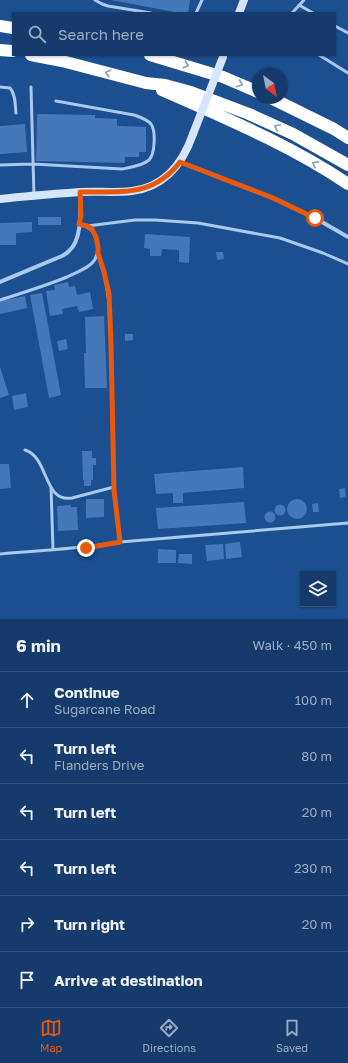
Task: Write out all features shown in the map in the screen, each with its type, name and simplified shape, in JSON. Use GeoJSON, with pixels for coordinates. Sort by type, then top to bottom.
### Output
{"type":"FeatureCollection","features":[{"type":"Feature","properties":{"kind":"highway"},"geometry":{"type":"LineString","coordinates":[[0,26],[12,28]]}},
{"type":"Feature","properties":{"kind":"highway"},"geometry":{"type":"LineString","coordinates":[[0,50],[12,51]]}},
{"type":"Feature","properties":{"kind":"highway"},"geometry":{"type":"LineString","coordinates":[[36,56],[62,61],[146,83],[165,85],[191,92],[249,114],[293,134],[348,165]]}},
{"type":"Feature","properties":{"kind":"highway"},"geometry":{"type":"LineString","coordinates":[[153,56],[223,77],[252,89]]}},
{"type":"Feature","properties":{"kind":"highway"},"geometry":{"type":"LineString","coordinates":[[146,83],[251,130],[290,150],[348,184]]}},
{"type":"Feature","properties":{"kind":"highway"},"geometry":{"type":"LineString","coordinates":[[282,104],[334,129],[348,138]]}},
{"type":"Feature","properties":{"kind":"street"},"geometry":{"type":"LineString","coordinates":[[240,12],[244,0]]}},
{"type":"Feature","properties":{"kind":"street"},"geometry":{"type":"LineString","coordinates":[[0,199],[80,192],[132,191],[149,188],[162,181],[180,162],[189,147],[223,56]]}},
{"type":"Feature","properties":{"kind":"street"},"geometry":{"type":"LineString","coordinates":[[180,162],[273,198],[315,218],[348,237]]}},
{"type":"Feature","properties":{"kind":"street"},"geometry":{"type":"LineString","coordinates":[[0,282],[62,256],[70,250],[75,243],[81,216],[80,192]]}},
{"type":"Feature","properties":{"kind":"lane"},"geometry":{"type":"LineString","coordinates":[[95,0],[108,6],[144,12]]}},
{"type":"Feature","properties":{"kind":"lane"},"geometry":{"type":"LineString","coordinates":[[196,12],[202,0]]}},
{"type":"Feature","properties":{"kind":"lane"},"geometry":{"type":"LineString","coordinates":[[293,12],[304,0]]}},
{"type":"Feature","properties":{"kind":"lane"},"geometry":{"type":"LineString","coordinates":[[299,5],[311,12]]}},
{"type":"Feature","properties":{"kind":"lane"},"geometry":{"type":"LineString","coordinates":[[336,27],[348,33]]}},
{"type":"Feature","properties":{"kind":"lane"},"geometry":{"type":"LineString","coordinates":[[321,56],[348,73]]}},
{"type":"Feature","properties":{"kind":"lane"},"geometry":{"type":"LineString","coordinates":[[0,87],[10,88],[12,91],[15,97],[16,113]]}},
{"type":"Feature","properties":{"kind":"lane"},"geometry":{"type":"LineString","coordinates":[[31,87],[34,196]]}},
{"type":"Feature","properties":{"kind":"lane"},"geometry":{"type":"LineString","coordinates":[[0,165],[33,164],[122,169],[137,166],[146,162],[153,153],[154,130],[151,124],[145,120],[134,115],[56,101]]}},
{"type":"Feature","properties":{"kind":"lane"},"geometry":{"type":"LineString","coordinates":[[87,226],[135,220],[198,222],[280,238],[323,253],[348,264]]}},
{"type":"Feature","properties":{"kind":"lane"},"geometry":{"type":"LineString","coordinates":[[79,224],[92,229],[96,237],[98,253],[106,282],[110,310],[114,487],[120,542]]}},
{"type":"Feature","properties":{"kind":"lane"},"geometry":{"type":"LineString","coordinates":[[0,300],[52,283],[84,270],[92,263],[98,253]]}},
{"type":"Feature","properties":{"kind":"lane"},"geometry":{"type":"LineString","coordinates":[[25,450],[31,451],[36,455],[51,487],[55,493],[61,497],[67,499],[114,487]]}},
{"type":"Feature","properties":{"kind":"lane"},"geometry":{"type":"LineString","coordinates":[[51,487],[53,549]]}},
{"type":"Feature","properties":{"kind":"lane"},"geometry":{"type":"LineString","coordinates":[[0,554],[53,549],[86,548],[120,542],[348,522]]}},
{"type":"Feature","properties":{"kind":"building"},"geometry":{"type":"Polygon","coordinates":[[[111,0],[190,0],[188,12],[175,12],[111,0]]]}},
{"type":"Feature","properties":{"kind":"building"},"geometry":{"type":"Polygon","coordinates":[[[37,114],[95,115],[95,118],[117,119],[117,126],[146,127],[146,152],[139,152],[139,157],[125,157],[125,163],[36,161],[37,114]]]}},
{"type":"Feature","properties":{"kind":"building"},"geometry":{"type":"Polygon","coordinates":[[[25,124],[27,152],[0,154],[0,126],[25,124]]]}},
{"type":"Feature","properties":{"kind":"building"},"geometry":{"type":"Polygon","coordinates":[[[38,217],[61,217],[61,225],[38,225],[38,217]]]}},
{"type":"Feature","properties":{"kind":"building"},"geometry":{"type":"Polygon","coordinates":[[[32,222],[32,232],[16,233],[16,245],[0,245],[0,223],[32,222]]]}},
{"type":"Feature","properties":{"kind":"building"},"geometry":{"type":"Polygon","coordinates":[[[145,234],[190,237],[189,263],[179,262],[179,250],[162,249],[161,256],[150,256],[150,249],[144,248],[145,234]]]}},
{"type":"Feature","properties":{"kind":"building"},"geometry":{"type":"Polygon","coordinates":[[[216,252],[223,252],[224,259],[217,260],[216,252]]]}},
{"type":"Feature","properties":{"kind":"building"},"geometry":{"type":"Polygon","coordinates":[[[68,282],[69,287],[75,286],[77,295],[90,292],[93,309],[79,312],[77,306],[62,309],[63,314],[50,316],[46,291],[55,290],[54,285],[68,282]]]}},
{"type":"Feature","properties":{"kind":"building"},"geometry":{"type":"Polygon","coordinates":[[[42,293],[61,395],[49,398],[30,295],[42,293]]]}},
{"type":"Feature","properties":{"kind":"building"},"geometry":{"type":"Polygon","coordinates":[[[25,296],[27,308],[0,314],[0,301],[25,296]]]}},
{"type":"Feature","properties":{"kind":"building"},"geometry":{"type":"Polygon","coordinates":[[[104,316],[107,388],[85,388],[85,317],[104,316]]]}},
{"type":"Feature","properties":{"kind":"building"},"geometry":{"type":"Polygon","coordinates":[[[125,334],[133,334],[133,340],[125,341],[125,334]]]}},
{"type":"Feature","properties":{"kind":"building"},"geometry":{"type":"Polygon","coordinates":[[[66,339],[68,349],[59,351],[57,341],[66,339]]]}},
{"type":"Feature","properties":{"kind":"building"},"geometry":{"type":"Polygon","coordinates":[[[0,367],[9,395],[0,398],[0,367]]]}},
{"type":"Feature","properties":{"kind":"building"},"geometry":{"type":"Polygon","coordinates":[[[26,393],[28,407],[14,410],[12,396],[26,393]]]}},
{"type":"Feature","properties":{"kind":"building"},"geometry":{"type":"Polygon","coordinates":[[[82,451],[92,451],[92,458],[96,458],[96,465],[93,465],[93,480],[91,480],[91,486],[84,486],[82,451]]]}},
{"type":"Feature","properties":{"kind":"building"},"geometry":{"type":"Polygon","coordinates":[[[0,464],[9,464],[11,488],[0,489],[0,464]]]}},
{"type":"Feature","properties":{"kind":"building"},"geometry":{"type":"Polygon","coordinates":[[[243,467],[244,488],[183,493],[183,503],[173,503],[173,493],[156,494],[154,474],[243,467]]]}},
{"type":"Feature","properties":{"kind":"building"},"geometry":{"type":"Polygon","coordinates":[[[345,488],[346,497],[340,498],[339,489],[345,488]]]}},
{"type":"Feature","properties":{"kind":"building"},"geometry":{"type":"Polygon","coordinates":[[[86,499],[104,499],[104,517],[86,518],[86,499]]]}},
{"type":"Feature","properties":{"kind":"building"},"geometry":{"type":"Polygon","coordinates":[[[293,499],[301,499],[307,505],[307,513],[301,519],[293,519],[287,513],[287,505],[293,499]]]}},
{"type":"Feature","properties":{"kind":"building"},"geometry":{"type":"Polygon","coordinates":[[[244,502],[246,523],[158,529],[156,508],[244,502]]]}},
{"type":"Feature","properties":{"kind":"building"},"geometry":{"type":"Polygon","coordinates":[[[318,503],[319,512],[313,512],[312,504],[318,503]]]}},
{"type":"Feature","properties":{"kind":"building"},"geometry":{"type":"Polygon","coordinates":[[[71,505],[71,507],[77,507],[78,530],[58,531],[57,506],[71,505]]]}},
{"type":"Feature","properties":{"kind":"building"},"geometry":{"type":"Polygon","coordinates":[[[278,505],[282,505],[284,506],[284,514],[278,515],[275,512],[275,508],[278,505]]]}},
{"type":"Feature","properties":{"kind":"building"},"geometry":{"type":"Polygon","coordinates":[[[268,512],[272,512],[274,513],[274,521],[268,522],[265,519],[265,515],[268,512]]]}},
{"type":"Feature","properties":{"kind":"building"},"geometry":{"type":"Polygon","coordinates":[[[240,542],[242,557],[226,559],[225,544],[240,542]]]}},
{"type":"Feature","properties":{"kind":"building"},"geometry":{"type":"Polygon","coordinates":[[[223,544],[224,559],[207,561],[205,545],[223,544]]]}},
{"type":"Feature","properties":{"kind":"building"},"geometry":{"type":"Polygon","coordinates":[[[158,549],[176,550],[176,563],[158,563],[158,549]]]}},
{"type":"Feature","properties":{"kind":"building"},"geometry":{"type":"Polygon","coordinates":[[[179,554],[192,554],[192,564],[178,563],[179,554]]]}},
{"type":"Feature","properties":{"kind":"route"},"geometry":{"type":"LineString","coordinates":[[86,548],[120,542],[114,490],[114,425],[109,294],[98,253],[96,237],[92,229],[79,224],[81,216],[80,192],[132,191],[149,188],[162,181],[180,162],[273,198],[315,218]]}}]}
